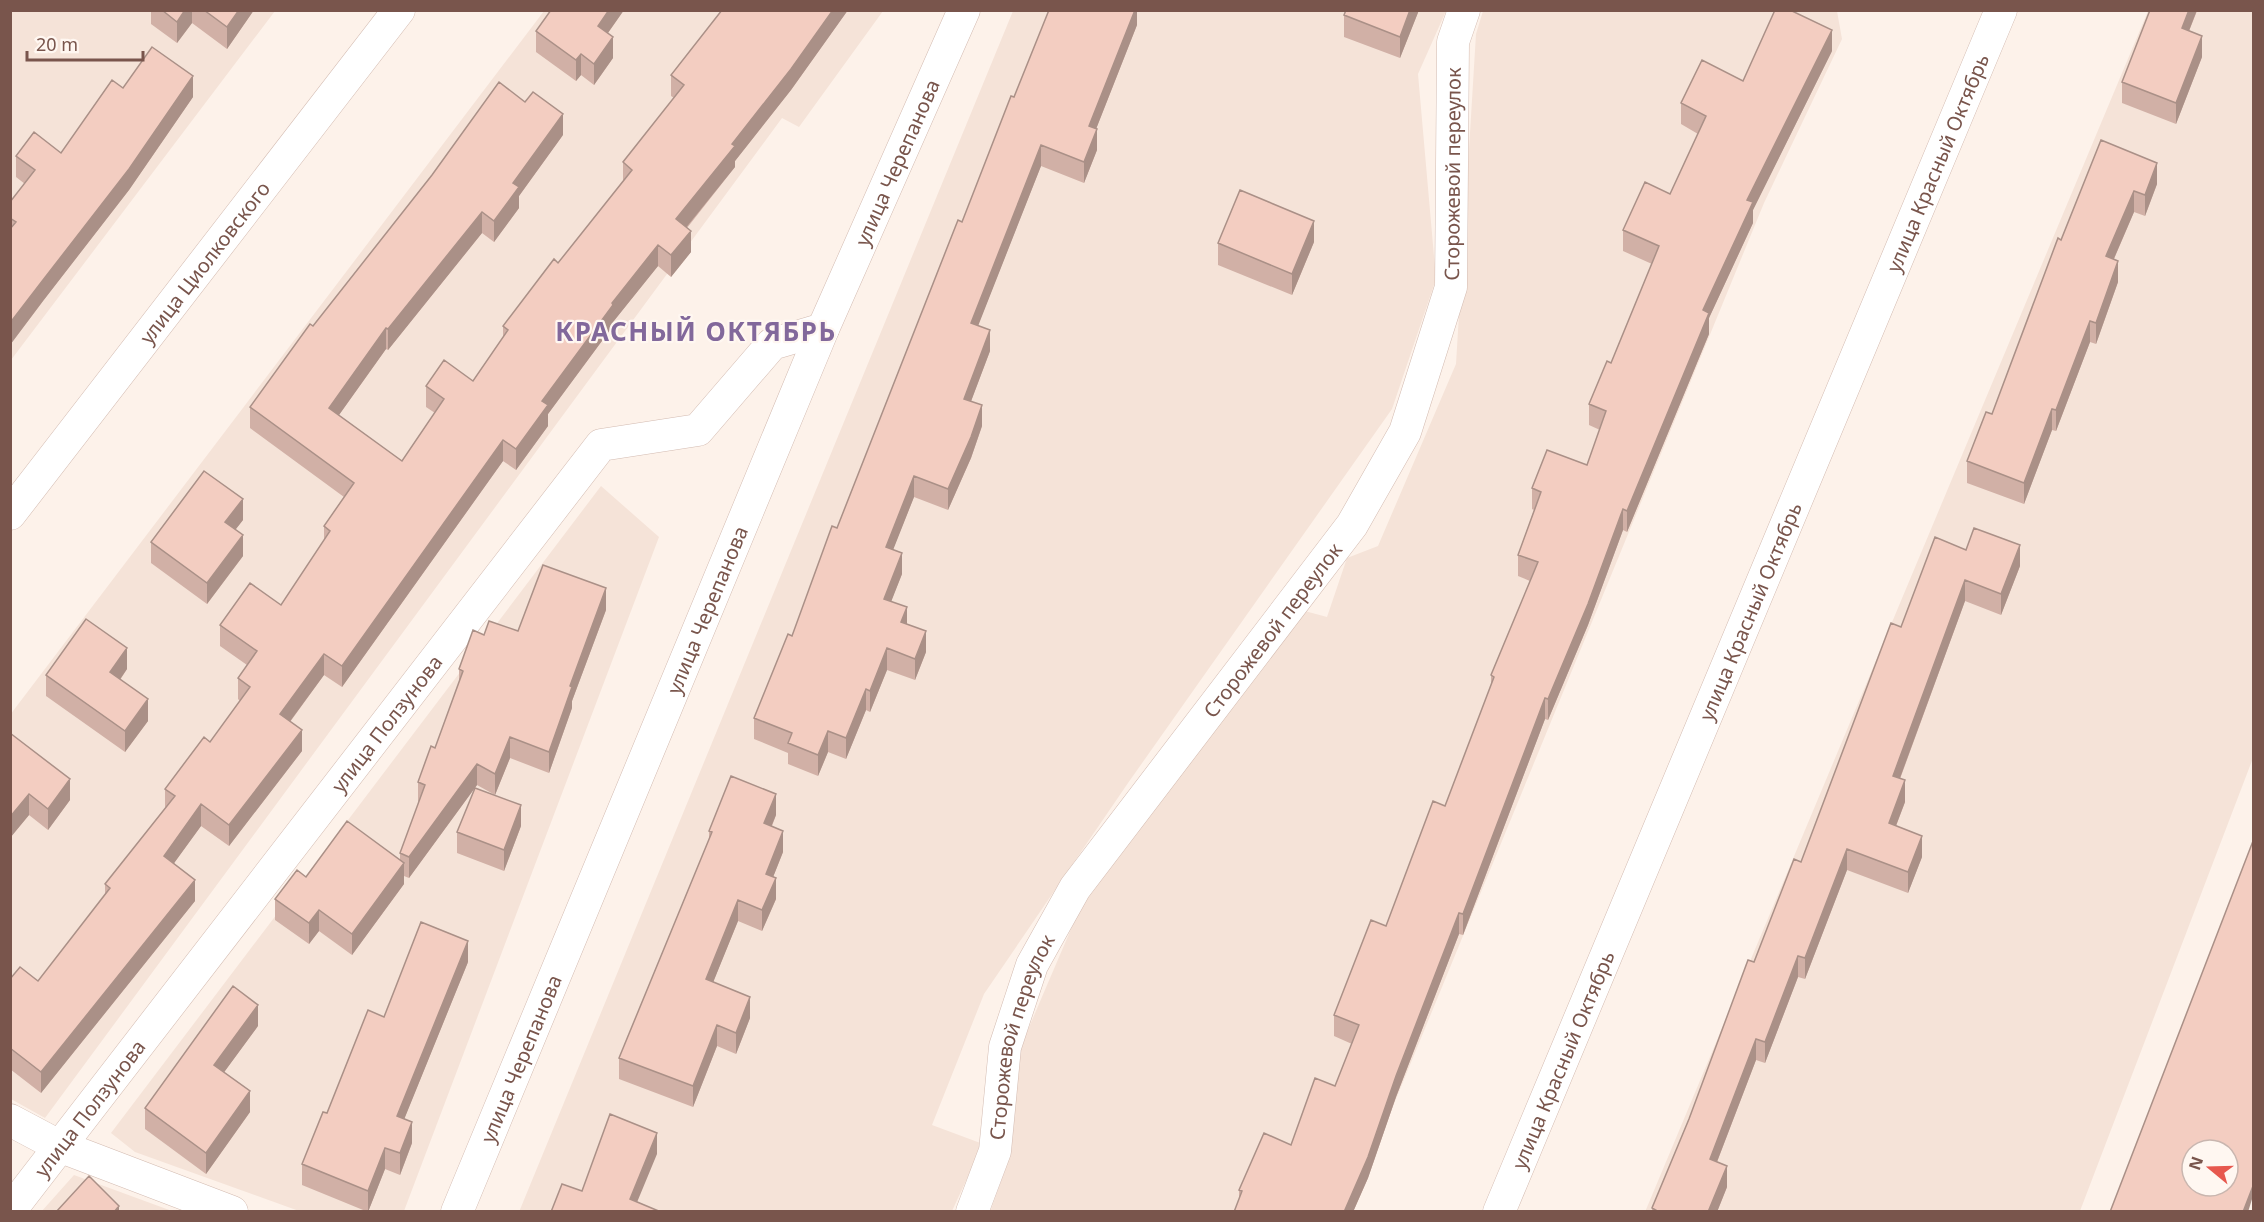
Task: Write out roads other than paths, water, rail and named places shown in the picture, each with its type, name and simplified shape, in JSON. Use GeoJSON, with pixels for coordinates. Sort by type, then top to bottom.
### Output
{"type":"FeatureCollection","features":[{"type":"Feature","properties":{"kind":"street","name":"улица Циолковского"},"geometry":{"type":"LineString","coordinates":[[10,514],[399,10]]}},
{"type":"Feature","properties":{"kind":"street","name":"улица Черепанова"},"geometry":{"type":"LineString","coordinates":[[457,1212],[824,329],[964,10]]}},
{"type":"Feature","properties":{"kind":"street","name":"Сторожевой переулок"},"geometry":{"type":"LineString","coordinates":[[972,1212],[995,1151],[1005,1047],[1037,956],[1075,888],[1352,525],[1405,432],[1451,287],[1453,42],[1464,10]]}},
{"type":"Feature","properties":{"kind":"street","name":"улица Красный Октябрь"},"geometry":{"type":"LineString","coordinates":[[1499,1212],[1990,15]]}},
{"type":"Feature","properties":{"kind":"street","name":"улица Ползунова"},"geometry":{"type":"LineString","coordinates":[[10,1211],[601,445],[698,430],[772,344],[824,329]]}},
{"type":"Feature","properties":{"kind":"street"},"geometry":{"type":"LineString","coordinates":[[10,1120],[59,1146],[232,1212]]}},
{"type":"Feature","properties":{"kind":"district","name":"КРАСНЫЙ ОКТЯБРЬ"},"geometry":{"type":"Point","coordinates":[696,331]}}]}
